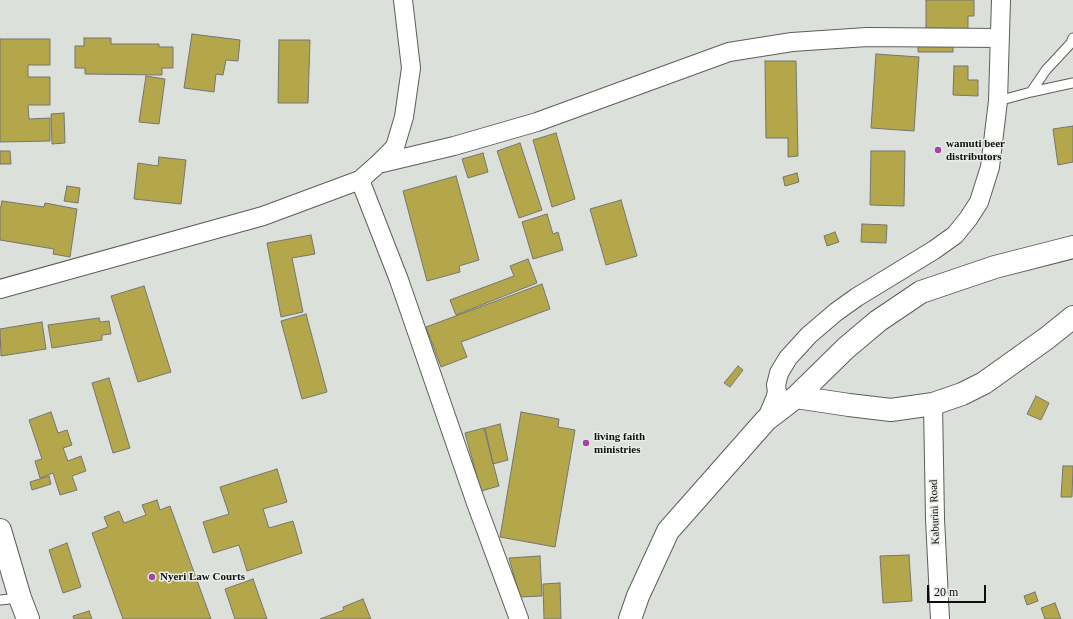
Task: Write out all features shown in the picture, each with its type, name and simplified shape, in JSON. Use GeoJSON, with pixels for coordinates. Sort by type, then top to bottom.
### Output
{"type":"FeatureCollection","features":[{"type":"Feature","properties":{"kind":"main road"},"geometry":{"type":"LineString","coordinates":[[630,619],[638,596],[668,531],[766,420],[796,397],[846,348],[878,321],[921,292],[995,267],[1073,247]]}},
{"type":"Feature","properties":{"kind":"main road"},"geometry":{"type":"LineString","coordinates":[[796,397],[891,410],[933,404],[962,394],[984,383],[1047,338],[1073,317]]}},
{"type":"Feature","properties":{"kind":"main road"},"geometry":{"type":"LineString","coordinates":[[0,530],[10,599],[28,619]]}},
{"type":"Feature","properties":{"kind":"street"},"geometry":{"type":"LineString","coordinates":[[0,288],[263,216],[360,180],[395,147],[404,117],[411,68],[403,0]]}},
{"type":"Feature","properties":{"kind":"street"},"geometry":{"type":"LineString","coordinates":[[766,420],[775,399],[776,385],[783,365],[809,336],[836,312],[857,297],[934,250],[955,235],[979,202],[990,167],[998,101],[1001,0]]}},
{"type":"Feature","properties":{"kind":"street"},"geometry":{"type":"LineString","coordinates":[[378,164],[454,146],[537,122],[729,52],[792,42],[867,37],[1000,38]]}},
{"type":"Feature","properties":{"kind":"street"},"geometry":{"type":"LineString","coordinates":[[360,180],[399,280],[476,503],[519,619]]}},
{"type":"Feature","properties":{"kind":"street","name":"Kaburini Road"},"geometry":{"type":"LineString","coordinates":[[933,404],[935,519],[940,619]]}},
{"type":"Feature","properties":{"kind":"lane"},"geometry":{"type":"LineString","coordinates":[[1031,92],[1046,70],[1071,43],[1073,38]]}},
{"type":"Feature","properties":{"kind":"lane"},"geometry":{"type":"LineString","coordinates":[[998,101],[1073,83]]}},
{"type":"Feature","properties":{"kind":"building"},"geometry":{"type":"Polygon","coordinates":[[[926,0],[974,0],[974,16],[968,16],[968,29],[926,28],[926,0]]]}},
{"type":"Feature","properties":{"kind":"building"},"geometry":{"type":"Polygon","coordinates":[[[192,34],[240,40],[238,61],[226,60],[223,75],[216,74],[214,92],[184,88],[192,34]]]}},
{"type":"Feature","properties":{"kind":"building"},"geometry":{"type":"Polygon","coordinates":[[[84,38],[111,38],[111,44],[159,44],[159,47],[173,47],[173,68],[162,68],[162,75],[85,74],[85,68],[75,68],[75,46],[84,46],[84,38]]]}},
{"type":"Feature","properties":{"kind":"building"},"geometry":{"type":"Polygon","coordinates":[[[0,39],[50,39],[50,65],[28,65],[28,77],[50,77],[50,105],[28,105],[29,119],[50,118],[50,141],[0,142],[0,39]]]}},
{"type":"Feature","properties":{"kind":"building"},"geometry":{"type":"Polygon","coordinates":[[[279,40],[310,40],[308,103],[278,103],[279,40]]]}},
{"type":"Feature","properties":{"kind":"building"},"geometry":{"type":"Polygon","coordinates":[[[918,43],[953,43],[953,52],[918,52],[918,43]]]}},
{"type":"Feature","properties":{"kind":"building"},"geometry":{"type":"Polygon","coordinates":[[[876,54],[919,57],[914,131],[871,128],[876,54]]]}},
{"type":"Feature","properties":{"kind":"building"},"geometry":{"type":"Polygon","coordinates":[[[765,61],[796,61],[798,156],[788,157],[788,138],[766,138],[765,61]]]}},
{"type":"Feature","properties":{"kind":"building"},"geometry":{"type":"Polygon","coordinates":[[[954,66],[968,66],[968,80],[978,80],[978,96],[953,95],[954,66]]]}},
{"type":"Feature","properties":{"kind":"building"},"geometry":{"type":"Polygon","coordinates":[[[146,76],[165,79],[159,124],[139,122],[146,76]]]}},
{"type":"Feature","properties":{"kind":"building"},"geometry":{"type":"Polygon","coordinates":[[[64,113],[65,143],[52,144],[51,114],[64,113]]]}},
{"type":"Feature","properties":{"kind":"building"},"geometry":{"type":"Polygon","coordinates":[[[1073,126],[1073,162],[1058,165],[1053,129],[1073,126]]]}},
{"type":"Feature","properties":{"kind":"building"},"geometry":{"type":"Polygon","coordinates":[[[556,133],[575,199],[552,207],[533,140],[556,133]]]}},
{"type":"Feature","properties":{"kind":"building"},"geometry":{"type":"Polygon","coordinates":[[[520,143],[542,210],[519,218],[497,151],[520,143]]]}},
{"type":"Feature","properties":{"kind":"building"},"geometry":{"type":"Polygon","coordinates":[[[0,151],[10,151],[11,164],[0,164],[0,151]]]}},
{"type":"Feature","properties":{"kind":"building"},"geometry":{"type":"Polygon","coordinates":[[[871,151],[905,151],[904,206],[870,205],[871,151]]]}},
{"type":"Feature","properties":{"kind":"building"},"geometry":{"type":"Polygon","coordinates":[[[483,153],[488,172],[468,178],[462,159],[483,153]]]}},
{"type":"Feature","properties":{"kind":"building"},"geometry":{"type":"Polygon","coordinates":[[[159,157],[186,160],[181,204],[134,199],[138,163],[158,166],[159,157]]]}},
{"type":"Feature","properties":{"kind":"building"},"geometry":{"type":"Polygon","coordinates":[[[797,173],[799,182],[785,186],[783,177],[797,173]]]}},
{"type":"Feature","properties":{"kind":"building"},"geometry":{"type":"Polygon","coordinates":[[[456,176],[479,260],[459,266],[460,272],[427,281],[403,191],[456,176]]]}},
{"type":"Feature","properties":{"kind":"building"},"geometry":{"type":"Polygon","coordinates":[[[67,186],[80,188],[78,203],[64,201],[67,186]]]}},
{"type":"Feature","properties":{"kind":"building"},"geometry":{"type":"Polygon","coordinates":[[[621,200],[637,256],[606,265],[590,209],[621,200]]]}},
{"type":"Feature","properties":{"kind":"building"},"geometry":{"type":"Polygon","coordinates":[[[2,201],[44,207],[45,203],[77,209],[70,257],[53,254],[54,249],[0,240],[0,210],[2,201]]]}},
{"type":"Feature","properties":{"kind":"building"},"geometry":{"type":"Polygon","coordinates":[[[547,214],[553,234],[558,232],[563,250],[533,259],[522,222],[547,214]]]}},
{"type":"Feature","properties":{"kind":"building"},"geometry":{"type":"Polygon","coordinates":[[[862,224],[887,225],[886,243],[861,242],[862,224]]]}},
{"type":"Feature","properties":{"kind":"building"},"geometry":{"type":"Polygon","coordinates":[[[835,232],[839,242],[827,246],[824,236],[835,232]]]}},
{"type":"Feature","properties":{"kind":"building"},"geometry":{"type":"Polygon","coordinates":[[[311,235],[315,254],[292,258],[303,312],[281,317],[267,243],[311,235]]]}},
{"type":"Feature","properties":{"kind":"building"},"geometry":{"type":"Polygon","coordinates":[[[528,259],[537,283],[456,315],[450,300],[514,276],[510,266],[528,259]]]}},
{"type":"Feature","properties":{"kind":"building"},"geometry":{"type":"Polygon","coordinates":[[[542,284],[550,309],[461,342],[467,357],[441,367],[426,327],[542,284]]]}},
{"type":"Feature","properties":{"kind":"building"},"geometry":{"type":"Polygon","coordinates":[[[144,286],[171,372],[138,382],[111,296],[144,286]]]}},
{"type":"Feature","properties":{"kind":"building"},"geometry":{"type":"Polygon","coordinates":[[[306,314],[327,392],[302,399],[281,321],[306,314]]]}},
{"type":"Feature","properties":{"kind":"building"},"geometry":{"type":"Polygon","coordinates":[[[99,318],[100,322],[109,321],[111,334],[102,335],[102,340],[52,348],[48,325],[99,318]]]}},
{"type":"Feature","properties":{"kind":"building"},"geometry":{"type":"Polygon","coordinates":[[[42,322],[46,349],[1,356],[0,329],[42,322]]]}},
{"type":"Feature","properties":{"kind":"building"},"geometry":{"type":"Polygon","coordinates":[[[738,366],[743,370],[730,387],[724,383],[738,366]]]}},
{"type":"Feature","properties":{"kind":"building"},"geometry":{"type":"Polygon","coordinates":[[[109,378],[130,448],[113,453],[92,383],[109,378]]]}},
{"type":"Feature","properties":{"kind":"building"},"geometry":{"type":"Polygon","coordinates":[[[1036,396],[1049,403],[1041,420],[1027,414],[1036,396]]]}},
{"type":"Feature","properties":{"kind":"building"},"geometry":{"type":"Polygon","coordinates":[[[51,412],[58,433],[67,430],[72,445],[63,448],[68,461],[81,456],[86,471],[72,476],[77,490],[60,495],[53,473],[40,478],[35,461],[42,459],[29,420],[51,412]]]}},
{"type":"Feature","properties":{"kind":"building"},"geometry":{"type":"Polygon","coordinates":[[[521,412],[559,419],[558,427],[575,430],[555,547],[500,537],[521,412]]]}},
{"type":"Feature","properties":{"kind":"building"},"geometry":{"type":"Polygon","coordinates":[[[500,424],[508,460],[493,464],[485,428],[500,424]]]}},
{"type":"Feature","properties":{"kind":"building"},"geometry":{"type":"Polygon","coordinates":[[[484,428],[499,486],[481,491],[465,433],[484,428]]]}},
{"type":"Feature","properties":{"kind":"building"},"geometry":{"type":"Polygon","coordinates":[[[1063,466],[1073,466],[1072,497],[1061,497],[1063,466]]]}},
{"type":"Feature","properties":{"kind":"building"},"geometry":{"type":"Polygon","coordinates":[[[277,469],[287,502],[263,509],[269,528],[293,521],[302,553],[247,571],[239,545],[213,553],[203,522],[229,514],[220,487],[277,469]]]}},
{"type":"Feature","properties":{"kind":"building"},"geometry":{"type":"Polygon","coordinates":[[[49,476],[51,484],[32,490],[30,482],[49,476]]]}},
{"type":"Feature","properties":{"kind":"building"},"geometry":{"type":"Polygon","coordinates":[[[157,500],[160,510],[170,506],[211,619],[123,619],[92,533],[108,527],[104,517],[119,511],[124,523],[146,515],[142,505],[157,500]]]}},
{"type":"Feature","properties":{"kind":"building"},"geometry":{"type":"Polygon","coordinates":[[[67,543],[81,587],[63,593],[49,550],[67,543]]]}},
{"type":"Feature","properties":{"kind":"building"},"geometry":{"type":"Polygon","coordinates":[[[909,555],[912,601],[883,603],[880,556],[909,555]]]}},
{"type":"Feature","properties":{"kind":"building"},"geometry":{"type":"Polygon","coordinates":[[[540,556],[542,596],[520,597],[509,558],[540,556]]]}},
{"type":"Feature","properties":{"kind":"building"},"geometry":{"type":"Polygon","coordinates":[[[253,579],[267,619],[235,619],[225,589],[253,579]]]}},
{"type":"Feature","properties":{"kind":"building"},"geometry":{"type":"Polygon","coordinates":[[[560,583],[561,619],[544,619],[543,584],[560,583]]]}},
{"type":"Feature","properties":{"kind":"building"},"geometry":{"type":"Polygon","coordinates":[[[1035,592],[1038,601],[1027,605],[1024,596],[1035,592]]]}},
{"type":"Feature","properties":{"kind":"building"},"geometry":{"type":"Polygon","coordinates":[[[363,599],[371,619],[320,619],[344,610],[343,607],[363,599]]]}},
{"type":"Feature","properties":{"kind":"building"},"geometry":{"type":"Polygon","coordinates":[[[1055,603],[1061,619],[1045,619],[1041,608],[1055,603]]]}},
{"type":"Feature","properties":{"kind":"building"},"geometry":{"type":"Polygon","coordinates":[[[89,611],[92,619],[74,619],[73,616],[89,611]]]}},
{"type":"Feature","properties":{"kind":"place","name":"wamuti beer distributors"},"geometry":{"type":"Point","coordinates":[938,150]}},
{"type":"Feature","properties":{"kind":"place","name":"living faith ministries"},"geometry":{"type":"Point","coordinates":[586,443]}},
{"type":"Feature","properties":{"kind":"place","name":"Nyeri Law Courts"},"geometry":{"type":"Point","coordinates":[152,577]}}]}
